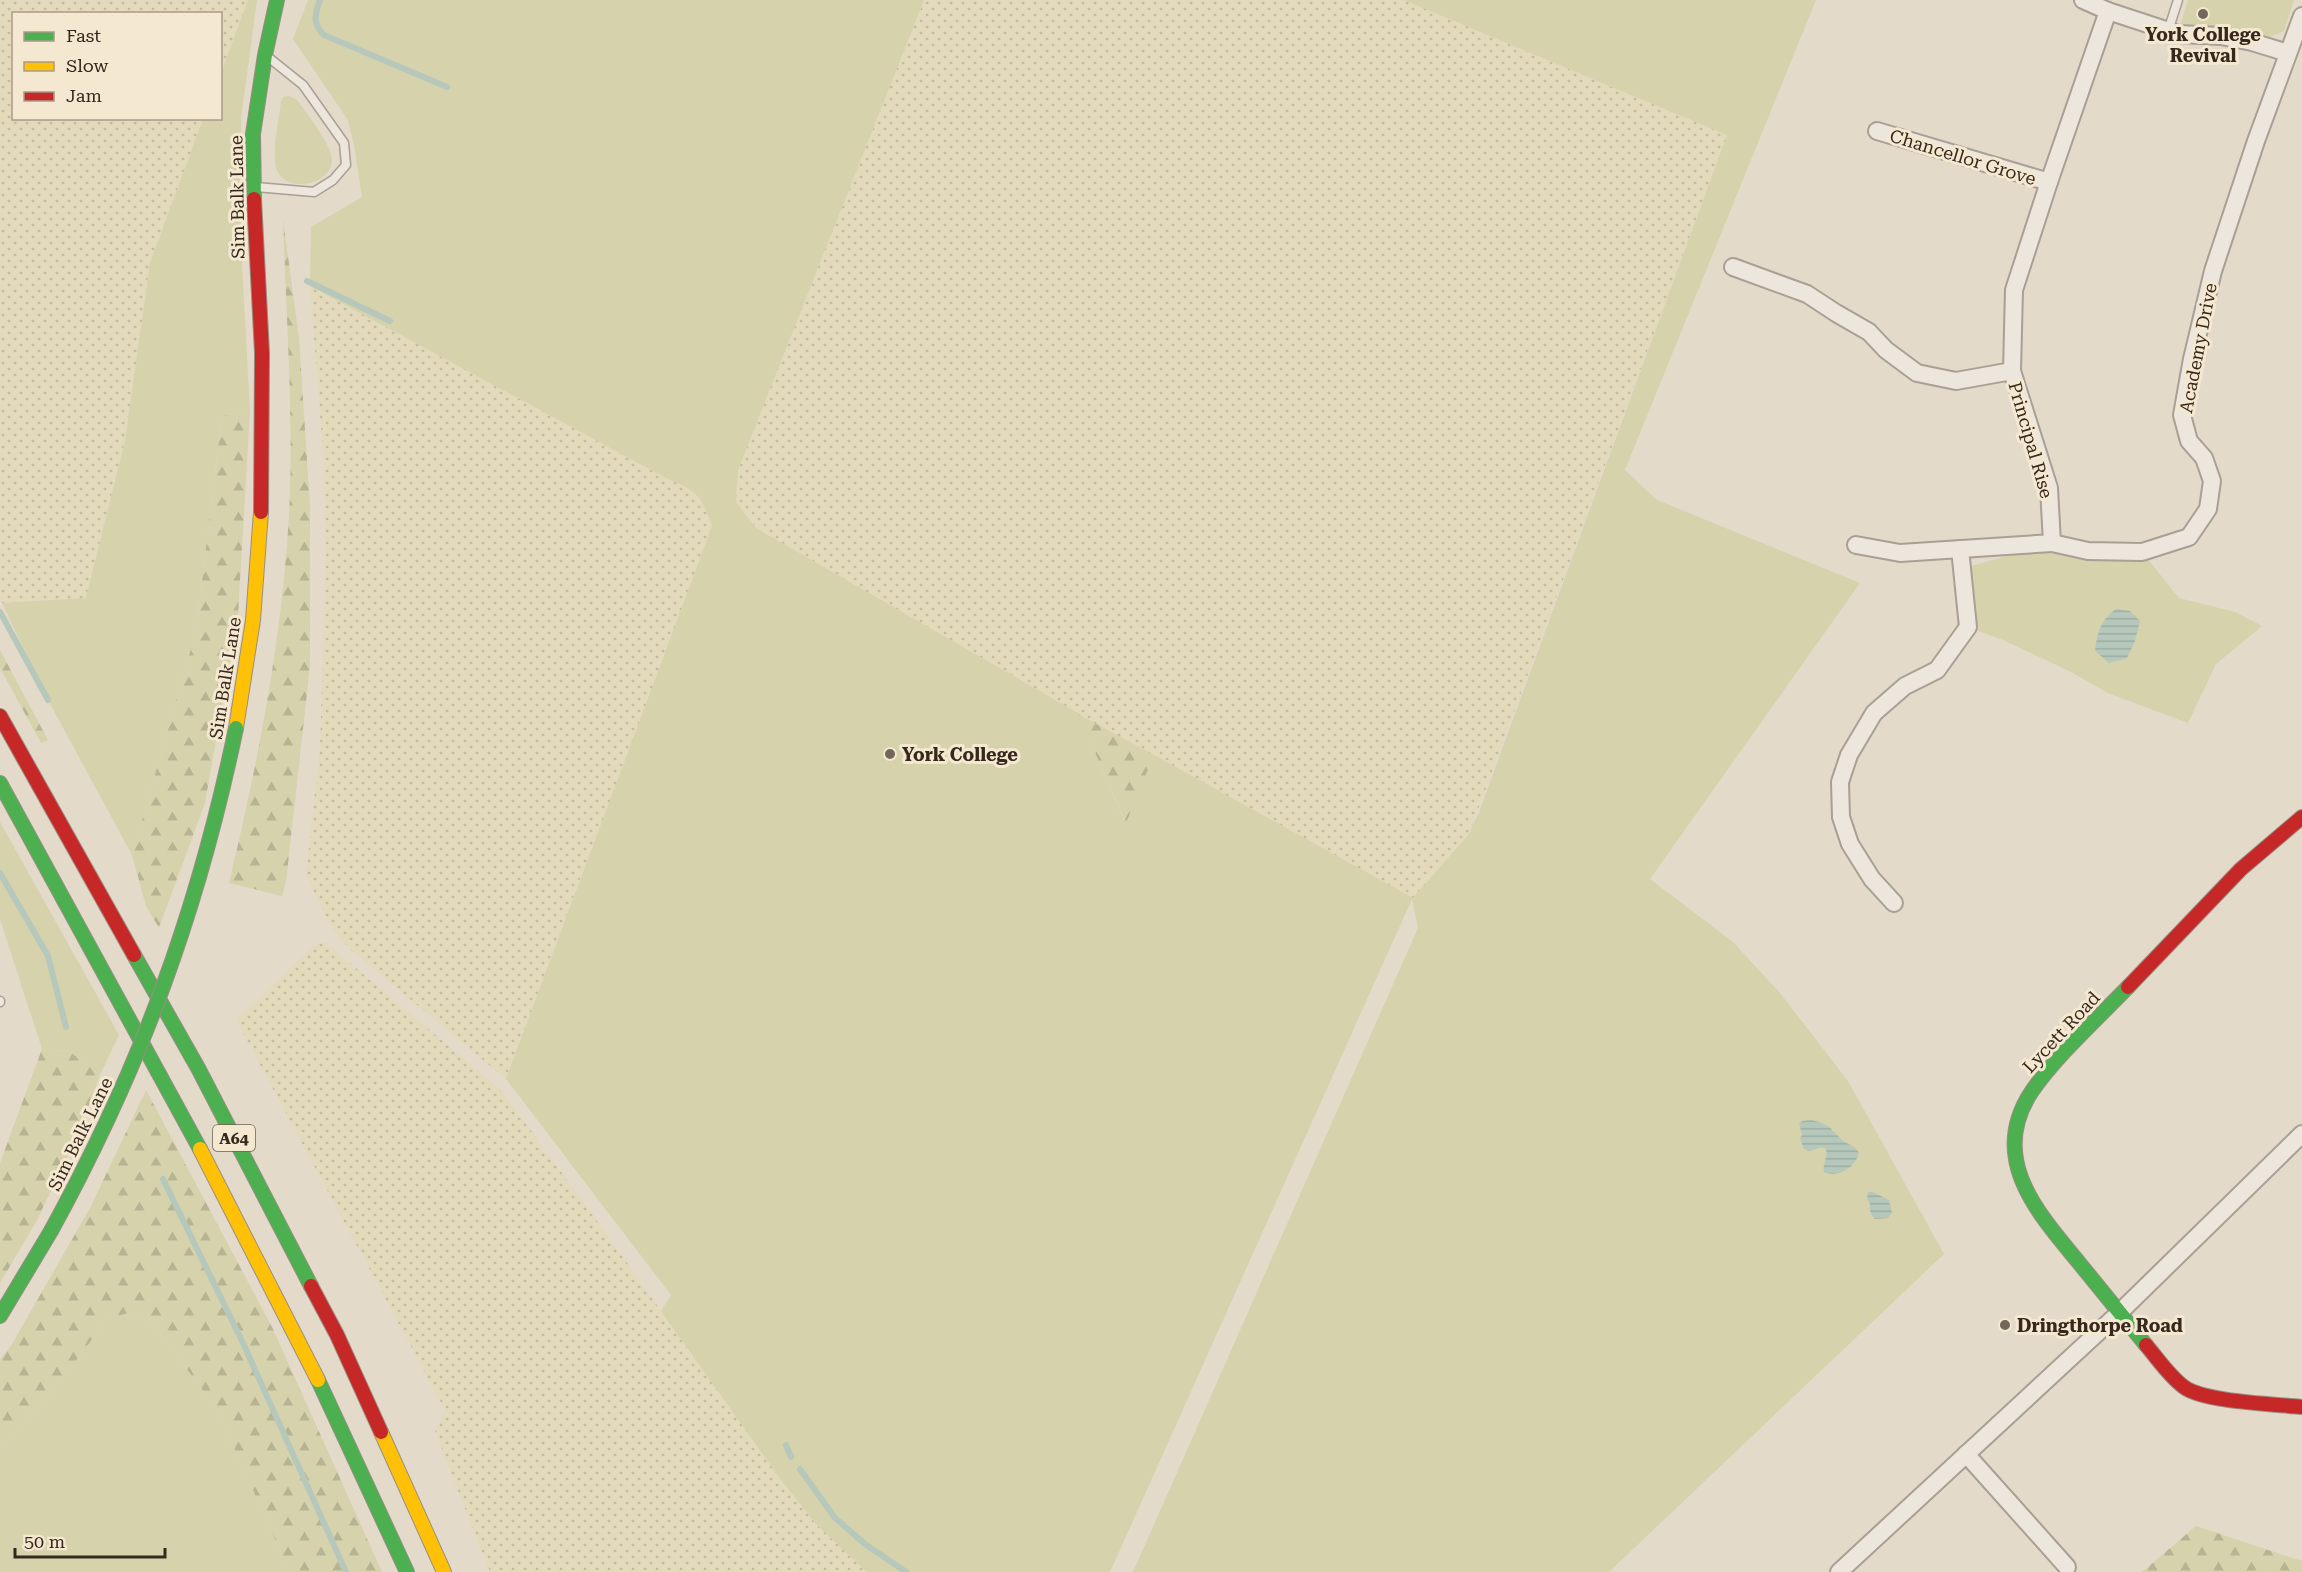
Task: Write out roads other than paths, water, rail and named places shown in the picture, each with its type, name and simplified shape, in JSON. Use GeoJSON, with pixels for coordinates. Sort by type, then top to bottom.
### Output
{"type":"FeatureCollection","features":[{"type":"Feature","properties":{"kind":"main road","name":"Sim Balk Lane"},"geometry":{"type":"LineString","coordinates":[[0,1316],[51,1231],[106,1126],[151,1022],[199,880],[223,793],[253,620],[261,532],[262,364],[252,186],[253,134],[265,55],[277,0]]}},
{"type":"Feature","properties":{"kind":"main road","name":"A64"},"geometry":{"type":"LineString","coordinates":[[0,716],[198,1068],[337,1335],[444,1572]]}},
{"type":"Feature","properties":{"kind":"main road","name":"A64"},"geometry":{"type":"LineString","coordinates":[[0,783],[166,1084],[290,1324],[407,1572]]}},
{"type":"Feature","properties":{"kind":"main road","name":"Lycett Road"},"geometry":{"type":"LineString","coordinates":[[2302,817],[2241,869],[2028,1094],[2016,1128],[2014,1148],[2017,1173],[2026,1195],[2037,1212],[2168,1372],[2185,1388],[2206,1396],[2302,1407]]}},
{"type":"Feature","properties":{"kind":"street"},"geometry":{"type":"LineString","coordinates":[[2083,0],[2168,31],[2190,35],[2222,36],[2252,42],[2288,54]]}},
{"type":"Feature","properties":{"kind":"street","name":"Principal Rise"},"geometry":{"type":"LineString","coordinates":[[2052,543],[2049,488],[2012,371],[2014,290],[2108,11]]}},
{"type":"Feature","properties":{"kind":"street","name":"Academy Drive"},"geometry":{"type":"LineString","coordinates":[[2052,543],[2088,551],[2142,552],[2189,537],[2208,509],[2212,482],[2205,458],[2189,441],[2182,415],[2192,359],[2213,272],[2256,141],[2302,16]]}},
{"type":"Feature","properties":{"kind":"street","name":"Chancellor Grove"},"geometry":{"type":"LineString","coordinates":[[1877,131],[2049,182]]}},
{"type":"Feature","properties":{"kind":"street"},"geometry":{"type":"LineString","coordinates":[[1733,267],[1807,294],[1836,314],[1869,332],[1886,350],[1917,373],[1956,381],[2012,371]]}},
{"type":"Feature","properties":{"kind":"street"},"geometry":{"type":"LineString","coordinates":[[1856,545],[1900,553],[2052,543]]}},
{"type":"Feature","properties":{"kind":"street"},"geometry":{"type":"LineString","coordinates":[[1894,903],[1872,879],[1850,844],[1841,817],[1840,782],[1849,755],[1874,713],[1905,686],[1937,670],[1968,627],[1960,549]]}},
{"type":"Feature","properties":{"kind":"street"},"geometry":{"type":"LineString","coordinates":[[1839,1572],[2120,1312],[2302,1134]]}},
{"type":"Feature","properties":{"kind":"street"},"geometry":{"type":"LineString","coordinates":[[1966,1454],[2067,1567]]}},
{"type":"Feature","properties":{"kind":"lane"},"geometry":{"type":"LineString","coordinates":[[2168,31],[2178,0]]}},
{"type":"Feature","properties":{"kind":"lane"},"geometry":{"type":"LineString","coordinates":[[252,186],[314,192],[333,180],[346,165],[344,143],[303,85],[265,55]]}},
{"type":"Feature","properties":{"kind":"waterway"},"geometry":{"type":"LineString","coordinates":[[320,0],[316,23],[324,35],[447,87]]}},
{"type":"Feature","properties":{"kind":"waterway"},"geometry":{"type":"LineString","coordinates":[[307,281],[390,321]]}},
{"type":"Feature","properties":{"kind":"waterway"},"geometry":{"type":"LineString","coordinates":[[0,612],[48,700]]}},
{"type":"Feature","properties":{"kind":"waterway"},"geometry":{"type":"LineString","coordinates":[[0,873],[48,956],[66,1027]]}},
{"type":"Feature","properties":{"kind":"waterway"},"geometry":{"type":"LineString","coordinates":[[163,1179],[243,1343],[346,1572]]}},
{"type":"Feature","properties":{"kind":"waterway"},"geometry":{"type":"LineString","coordinates":[[786,1445],[791,1457]]}},
{"type":"Feature","properties":{"kind":"waterway"},"geometry":{"type":"LineString","coordinates":[[800,1469],[835,1518],[865,1544],[906,1572]]}},
{"type":"Feature","properties":{"kind":"place","name":"York College Revival"},"geometry":{"type":"Point","coordinates":[2203,14]}},
{"type":"Feature","properties":{"kind":"place","name":"York College"},"geometry":{"type":"Point","coordinates":[890,754]}},
{"type":"Feature","properties":{"kind":"place","name":"Dringthorpe Road"},"geometry":{"type":"Point","coordinates":[2005,1325]}}]}
